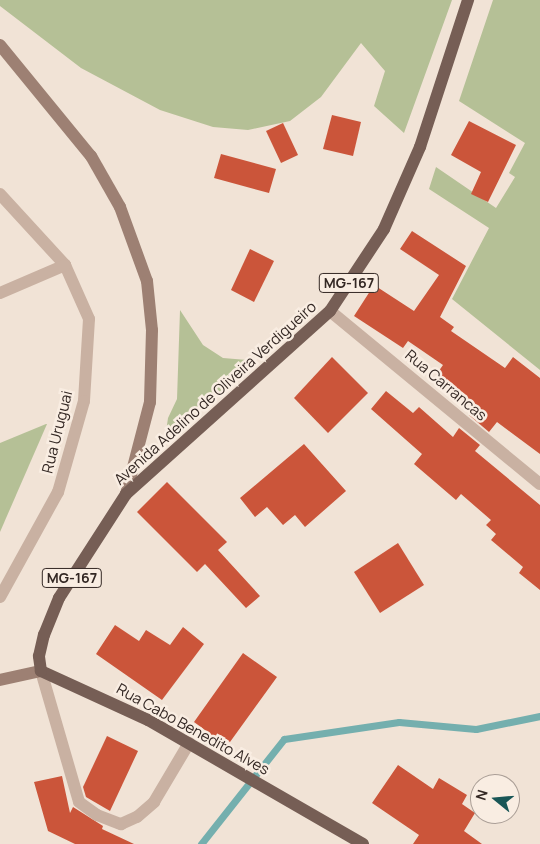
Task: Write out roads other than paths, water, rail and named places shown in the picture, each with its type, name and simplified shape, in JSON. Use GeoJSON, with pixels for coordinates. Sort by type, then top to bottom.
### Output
{"type":"FeatureCollection","features":[{"type":"Feature","properties":{"kind":"main road","name":"Avenida Adelino de Oliveira Verdigueiro"},"geometry":{"type":"LineString","coordinates":[[41,671],[39,656],[44,635],[59,598],[126,494],[330,311],[384,229],[420,147],[468,0]]}},
{"type":"Feature","properties":{"kind":"main road"},"geometry":{"type":"LineString","coordinates":[[0,45],[91,156],[120,207],[147,281],[152,330],[150,402],[126,494]]}},
{"type":"Feature","properties":{"kind":"main road"},"geometry":{"type":"LineString","coordinates":[[0,680],[41,671]]}},
{"type":"Feature","properties":{"kind":"main road","name":"Rua Cabo Benedito Alves"},"geometry":{"type":"LineString","coordinates":[[41,671],[97,695],[189,743],[362,844]]}},
{"type":"Feature","properties":{"kind":"street","name":"Rua Uruguai"},"geometry":{"type":"LineString","coordinates":[[0,194],[65,265],[89,319],[84,401],[58,492],[0,597]]}},
{"type":"Feature","properties":{"kind":"street"},"geometry":{"type":"LineString","coordinates":[[0,292],[65,265]]}},
{"type":"Feature","properties":{"kind":"street","name":"Rua Carrancas"},"geometry":{"type":"LineString","coordinates":[[330,311],[540,484]]}},
{"type":"Feature","properties":{"kind":"street"},"geometry":{"type":"LineString","coordinates":[[41,671],[79,802],[97,815],[121,824],[137,817],[154,802],[189,743]]}},
{"type":"Feature","properties":{"kind":"waterway"},"geometry":{"type":"LineString","coordinates":[[201,844],[284,739],[399,722],[476,729],[540,716]]}}]}
